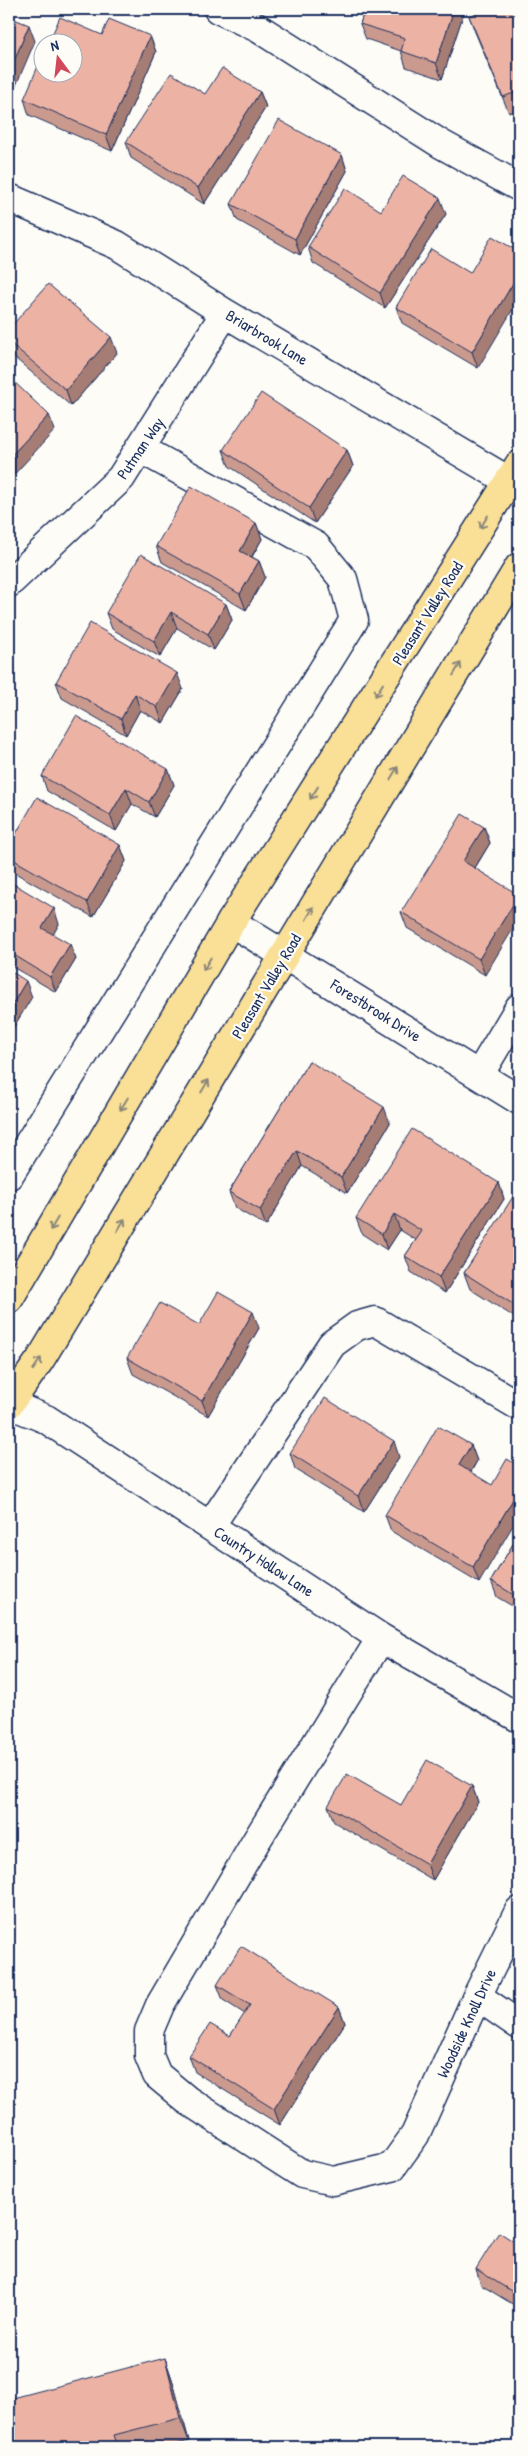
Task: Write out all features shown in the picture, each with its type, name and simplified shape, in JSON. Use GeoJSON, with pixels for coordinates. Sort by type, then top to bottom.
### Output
{"type":"FeatureCollection","features":[{"type":"Feature","properties":{"kind":"main road","name":"Pleasant Valley Road"},"geometry":{"type":"LineString","coordinates":[[9,1300],[231,922],[516,478]]}},
{"type":"Feature","properties":{"kind":"main road","name":"Pleasant Valley Road"},"geometry":{"type":"LineString","coordinates":[[9,1404],[40,1360],[519,567]]}},
{"type":"Feature","properties":{"kind":"street"},"geometry":{"type":"LineString","coordinates":[[218,9],[258,28],[441,144],[519,187]]}},
{"type":"Feature","properties":{"kind":"street","name":"Briarbrook Lane"},"geometry":{"type":"LineString","coordinates":[[10,202],[117,245],[225,313],[516,478]]}},
{"type":"Feature","properties":{"kind":"street","name":"Putman Way"},"geometry":{"type":"LineString","coordinates":[[9,584],[121,478],[225,313]]}},
{"type":"Feature","properties":{"kind":"street"},"geometry":{"type":"LineString","coordinates":[[9,1175],[354,620],[343,579],[316,546],[141,449]]}},
{"type":"Feature","properties":{"kind":"street","name":"Forestbrook Drive"},"geometry":{"type":"LineString","coordinates":[[231,922],[519,1100]]}},
{"type":"Feature","properties":{"kind":"street"},"geometry":{"type":"LineString","coordinates":[[479,1075],[519,1008]]}},
{"type":"Feature","properties":{"kind":"street"},"geometry":{"type":"LineString","coordinates":[[210,1526],[332,1344],[357,1326],[375,1320],[519,1406]]}},
{"type":"Feature","properties":{"kind":"street","name":"Country Hollow Lane"},"geometry":{"type":"LineString","coordinates":[[9,1404],[46,1419],[381,1638],[519,1718]]}},
{"type":"Feature","properties":{"kind":"street","name":"Woodside Knoll Drive"},"geometry":{"type":"LineString","coordinates":[[381,1638],[255,1843],[160,2006],[149,2031],[148,2056],[157,2075],[187,2100],[302,2174],[333,2181],[392,2167],[415,2135],[477,1996],[519,1911]]}},
{"type":"Feature","properties":{"kind":"street"},"geometry":{"type":"LineString","coordinates":[[477,1996],[519,2025]]}},
{"type":"Feature","properties":{"kind":"building"},"geometry":{"type":"Polygon","coordinates":[[[365,9],[454,9],[436,63],[401,51],[405,38],[360,24],[365,9]]]}},
{"type":"Feature","properties":{"kind":"building"},"geometry":{"type":"Polygon","coordinates":[[[487,9],[519,9],[519,91],[503,97],[469,16],[487,9]]]}},
{"type":"Feature","properties":{"kind":"building"},"geometry":{"type":"Polygon","coordinates":[[[9,17],[29,25],[9,73],[9,17]]]}},
{"type":"Feature","properties":{"kind":"building"},"geometry":{"type":"Polygon","coordinates":[[[60,17],[102,35],[109,19],[150,36],[106,135],[24,99],[32,80],[32,82],[82,82],[82,32],[53,32],[60,17]]]}},
{"type":"Feature","properties":{"kind":"building"},"geometry":{"type":"Polygon","coordinates":[[[222,68],[260,92],[198,188],[126,142],[171,73],[205,94],[222,68]]]}},
{"type":"Feature","properties":{"kind":"building"},"geometry":{"type":"Polygon","coordinates":[[[279,120],[342,155],[295,239],[231,204],[279,120]]]}},
{"type":"Feature","properties":{"kind":"building"},"geometry":{"type":"Polygon","coordinates":[[[403,176],[440,198],[380,293],[308,247],[345,188],[381,211],[403,176]]]}},
{"type":"Feature","properties":{"kind":"building"},"geometry":{"type":"Polygon","coordinates":[[[492,236],[519,252],[519,273],[472,352],[396,307],[431,249],[470,273],[492,236]]]}},
{"type":"Feature","properties":{"kind":"building"},"geometry":{"type":"Polygon","coordinates":[[[48,284],[111,337],[66,390],[9,342],[9,329],[48,284]]]}},
{"type":"Feature","properties":{"kind":"building"},"geometry":{"type":"Polygon","coordinates":[[[9,377],[49,415],[9,458],[9,377]]]}},
{"type":"Feature","properties":{"kind":"building"},"geometry":{"type":"Polygon","coordinates":[[[261,393],[347,450],[309,508],[223,450],[261,393]]]}},
{"type":"Feature","properties":{"kind":"building"},"geometry":{"type":"Polygon","coordinates":[[[191,486],[256,523],[240,551],[259,561],[240,594],[156,546],[191,486]]]}},
{"type":"Feature","properties":{"kind":"building"},"geometry":{"type":"Polygon","coordinates":[[[141,554],[226,604],[208,634],[171,612],[154,641],[106,613],[141,554]]]}},
{"type":"Feature","properties":{"kind":"building"},"geometry":{"type":"Polygon","coordinates":[[[90,623],[177,673],[157,707],[135,694],[121,719],[56,682],[90,623]]]}},
{"type":"Feature","properties":{"kind":"building"},"geometry":{"type":"Polygon","coordinates":[[[76,716],[168,769],[149,802],[126,788],[110,815],[42,776],[76,716]]]}},
{"type":"Feature","properties":{"kind":"building"},"geometry":{"type":"Polygon","coordinates":[[[37,797],[120,845],[87,902],[9,857],[9,846],[37,797]]]}},
{"type":"Feature","properties":{"kind":"building"},"geometry":{"type":"Polygon","coordinates":[[[462,814],[484,827],[463,861],[519,895],[479,959],[401,912],[462,814]]]}},
{"type":"Feature","properties":{"kind":"building"},"geometry":{"type":"Polygon","coordinates":[[[9,881],[54,908],[42,928],[70,944],[50,977],[9,952],[9,881]]]}},
{"type":"Feature","properties":{"kind":"building"},"geometry":{"type":"Polygon","coordinates":[[[9,970],[26,981],[9,1010],[9,970]]]}},
{"type":"Feature","properties":{"kind":"building"},"geometry":{"type":"Polygon","coordinates":[[[309,1061],[384,1107],[341,1177],[297,1151],[260,1210],[229,1192],[309,1061]]]}},
{"type":"Feature","properties":{"kind":"building"},"geometry":{"type":"Polygon","coordinates":[[[412,1129],[499,1183],[439,1277],[405,1256],[422,1231],[394,1214],[382,1234],[356,1218],[412,1129]]]}},
{"type":"Feature","properties":{"kind":"building"},"geometry":{"type":"Polygon","coordinates":[[[519,1190],[519,1308],[464,1273],[519,1190]]]}},
{"type":"Feature","properties":{"kind":"building"},"geometry":{"type":"Polygon","coordinates":[[[218,1292],[253,1312],[202,1401],[127,1358],[160,1303],[199,1325],[218,1292]]]}},
{"type":"Feature","properties":{"kind":"building"},"geometry":{"type":"Polygon","coordinates":[[[325,1398],[394,1441],[358,1496],[290,1453],[325,1398]]]}},
{"type":"Feature","properties":{"kind":"building"},"geometry":{"type":"Polygon","coordinates":[[[438,1426],[471,1445],[459,1465],[492,1485],[507,1459],[519,1466],[519,1489],[473,1567],[385,1515],[438,1426]]]}},
{"type":"Feature","properties":{"kind":"building"},"geometry":{"type":"Polygon","coordinates":[[[519,1534],[519,1598],[491,1581],[519,1534]]]}},
{"type":"Feature","properties":{"kind":"building"},"geometry":{"type":"Polygon","coordinates":[[[427,1760],[472,1786],[427,1864],[328,1806],[347,1774],[401,1805],[427,1760]]]}},
{"type":"Feature","properties":{"kind":"building"},"geometry":{"type":"Polygon","coordinates":[[[241,1946],[339,2007],[274,2109],[189,2056],[210,2024],[230,2036],[250,2005],[217,1985],[241,1946]]]}},
{"type":"Feature","properties":{"kind":"building"},"geometry":{"type":"Polygon","coordinates":[[[499,2232],[519,2245],[519,2296],[476,2269],[499,2232]]]}},
{"type":"Feature","properties":{"kind":"building"},"geometry":{"type":"Polygon","coordinates":[[[165,2358],[180,2418],[114,2435],[118,2447],[9,2447],[9,2399],[165,2358]]]}}]}
